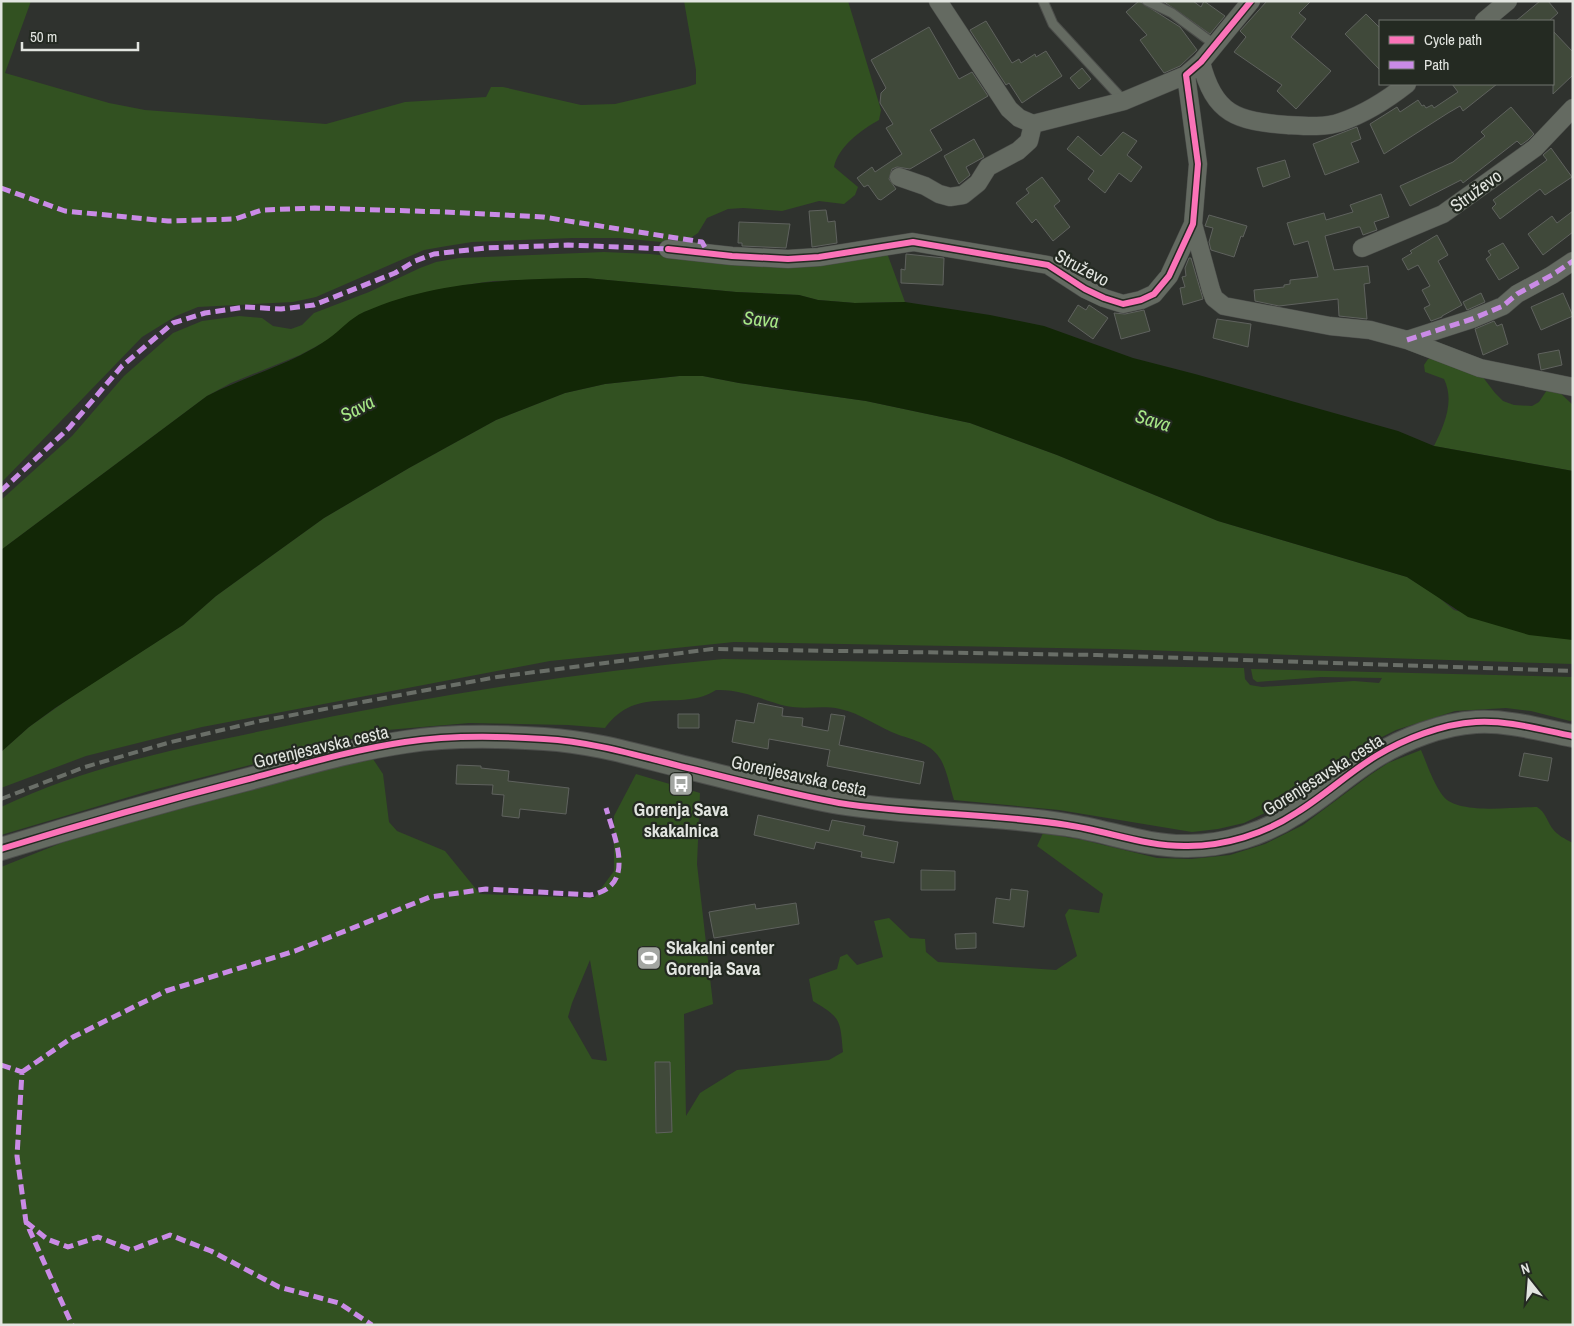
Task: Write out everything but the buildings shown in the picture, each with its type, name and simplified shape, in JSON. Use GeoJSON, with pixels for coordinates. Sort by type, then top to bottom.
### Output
{"type":"FeatureCollection","features":[{"type":"Feature","properties":{"kind":"street"},"geometry":{"type":"LineString","coordinates":[[938,1],[1004,103],[1019,118],[1034,124],[1124,102],[1186,75],[1201,62],[1251,1]]}},
{"type":"Feature","properties":{"kind":"street"},"geometry":{"type":"LineString","coordinates":[[1485,20],[1508,1]]}},
{"type":"Feature","properties":{"kind":"street"},"geometry":{"type":"LineString","coordinates":[[1201,62],[1209,88],[1217,100],[1230,113],[1252,122],[1309,127],[1339,123],[1370,108],[1405,85]]}},
{"type":"Feature","properties":{"kind":"street","name":"Struževo"},"geometry":{"type":"LineString","coordinates":[[668,249],[732,256],[788,259],[819,257],[913,242],[1048,265],[1085,289],[1104,298],[1124,304],[1141,300],[1154,294],[1169,276],[1193,224],[1198,164],[1186,75]]}},
{"type":"Feature","properties":{"kind":"street","name":"Struževo"},"geometry":{"type":"LineString","coordinates":[[1362,248],[1443,214],[1535,148],[1573,108]]}},
{"type":"Feature","properties":{"kind":"street"},"geometry":{"type":"LineString","coordinates":[[899,177],[925,186],[939,194],[950,197],[963,195],[978,183],[988,167],[1018,151],[1029,142],[1034,124]]}},
{"type":"Feature","properties":{"kind":"street","name":"Struževo"},"geometry":{"type":"LineString","coordinates":[[1193,224],[1214,298],[1224,306],[1330,326],[1370,330],[1407,340],[1480,368],[1573,387]]}},
{"type":"Feature","properties":{"kind":"street"},"geometry":{"type":"LineString","coordinates":[[1407,340],[1472,319],[1503,306],[1517,294],[1552,275],[1573,260]]}},
{"type":"Feature","properties":{"kind":"street","name":"Gorenjesavska cesta"},"geometry":{"type":"LineString","coordinates":[[1,849],[180,796],[353,752],[406,742],[455,737],[583,742],[637,753],[685,767],[836,802],[907,812],[1022,819],[1071,825],[1154,844],[1187,846],[1220,844],[1256,834],[1293,815],[1376,756],[1412,738],[1448,727],[1476,722],[1516,724],[1573,736]]}},
{"type":"Feature","properties":{"kind":"lane"},"geometry":{"type":"LineString","coordinates":[[1043,1],[1053,24],[1124,102]]}},
{"type":"Feature","properties":{"kind":"lane"},"geometry":{"type":"LineString","coordinates":[[1147,1],[1172,12],[1214,44]]}},
{"type":"Feature","properties":{"kind":"shaded area"},"geometry":{"type":"Polygon","coordinates":[[[1,1],[31,1],[5,73],[109,103],[145,110],[326,124],[405,102],[486,97],[491,87],[503,87],[581,105],[615,104],[696,84],[696,70],[684,1],[848,1],[881,110],[879,120],[851,140],[836,160],[834,167],[858,187],[855,195],[844,204],[819,201],[782,211],[743,208],[728,209],[707,218],[698,233],[689,239],[672,243],[619,238],[573,238],[472,242],[447,246],[424,250],[316,297],[293,302],[198,307],[176,316],[142,337],[1,483],[1,1]]]}},
{"type":"Feature","properties":{"kind":"shaded area"},"geometry":{"type":"Polygon","coordinates":[[[604,252],[696,259],[887,253],[905,302],[855,303],[818,300],[799,295],[736,292],[585,278],[493,281],[432,291],[364,312],[328,340],[300,355],[231,383],[207,396],[1,550],[1,500],[72,436],[124,376],[173,333],[202,321],[239,316],[262,318],[273,326],[291,329],[302,325],[314,313],[369,292],[436,262],[459,258],[604,252]]]}},
{"type":"Feature","properties":{"kind":"shaded area"},"geometry":{"type":"Polygon","coordinates":[[[1436,356],[1479,372],[1503,401],[1514,405],[1532,406],[1539,402],[1547,390],[1559,392],[1573,405],[1573,471],[1434,446],[1444,422],[1448,405],[1447,387],[1444,379],[1425,372],[1424,365],[1428,359],[1436,356]]]}},
{"type":"Feature","properties":{"kind":"shaded area"},"geometry":{"type":"Polygon","coordinates":[[[679,376],[703,376],[866,401],[970,423],[1057,455],[1218,521],[1407,577],[1437,596],[1454,610],[1573,640],[1573,664],[1111,649],[734,642],[550,661],[202,727],[86,756],[1,788],[1,752],[29,727],[77,693],[183,625],[216,596],[324,518],[496,420],[565,393],[605,384],[679,376]]]}},
{"type":"Feature","properties":{"kind":"shaded area"},"geometry":{"type":"Polygon","coordinates":[[[723,659],[1244,668],[1245,679],[1250,685],[1262,687],[1354,681],[1379,683],[1382,678],[1321,677],[1257,682],[1253,679],[1251,669],[1573,677],[1573,720],[1570,721],[1531,711],[1506,708],[1455,711],[1396,730],[1366,745],[1302,795],[1244,823],[1192,832],[1059,810],[954,800],[941,760],[933,750],[922,743],[892,732],[848,711],[826,707],[800,708],[786,706],[735,691],[716,690],[688,699],[645,702],[631,706],[618,714],[605,728],[568,725],[469,723],[387,730],[149,791],[1,835],[1,807],[34,792],[136,759],[241,735],[443,696],[610,671],[723,659]]]}},
{"type":"Feature","properties":{"kind":"shaded area"},"geometry":{"type":"Polygon","coordinates":[[[1421,750],[1436,785],[1443,796],[1450,802],[1460,806],[1487,809],[1537,807],[1561,837],[1573,843],[1573,1325],[1,1325],[1,867],[89,832],[340,765],[373,759],[383,774],[389,822],[397,831],[445,851],[480,894],[594,898],[614,871],[614,816],[636,774],[700,793],[697,864],[713,1004],[684,1014],[686,1116],[700,1093],[737,1070],[829,1060],[843,1052],[840,1026],[834,1016],[813,1001],[809,979],[837,969],[840,957],[847,954],[857,965],[883,957],[874,921],[889,918],[910,938],[925,939],[926,952],[938,962],[1056,970],[1077,956],[1065,915],[1069,909],[1099,913],[1103,894],[1037,846],[1043,833],[1083,840],[1157,858],[1191,859],[1230,855],[1265,844],[1303,825],[1388,763],[1421,750]],[[590,960],[568,1017],[592,1059],[607,1060],[590,960]]]}},
{"type":"Feature","properties":{"kind":"water","name":"Sava"},"geometry":{"type":"Polygon","coordinates":[[[586,278],[736,292],[799,295],[818,300],[855,303],[905,302],[990,315],[1044,326],[1133,358],[1398,431],[1434,446],[1573,471],[1573,640],[1529,635],[1468,617],[1407,577],[1218,521],[1057,455],[970,423],[866,401],[703,376],[679,376],[605,384],[565,393],[496,420],[409,468],[324,518],[216,596],[183,625],[55,708],[29,727],[1,752],[1,550],[207,396],[301,355],[325,341],[364,312],[417,294],[445,288],[529,279],[586,278]]]}},
{"type":"Feature","properties":{"kind":"railway"},"geometry":{"type":"LineString","coordinates":[[1,799],[85,767],[171,742],[260,721],[497,677],[712,649],[1097,655],[1573,671]]}},
{"type":"Feature","properties":{"kind":"marked path"},"geometry":{"type":"LineString","coordinates":[[1,188],[65,211],[168,221],[235,219],[262,210],[315,208],[543,217],[702,242],[708,253]]}},
{"type":"Feature","properties":{"kind":"marked path"},"geometry":{"type":"LineString","coordinates":[[1,491],[69,428],[122,366],[173,323],[205,313],[245,307],[281,309],[314,305],[395,273],[415,261],[434,254],[485,248],[568,245],[668,249]]}},
{"type":"Feature","properties":{"kind":"marked path"},"geometry":{"type":"LineString","coordinates":[[1407,340],[1472,319],[1503,306],[1517,294],[1573,261]]}},
{"type":"Feature","properties":{"kind":"marked path"},"geometry":{"type":"LineString","coordinates":[[22,1072],[73,1037],[166,991],[295,951],[430,897],[486,889],[590,895],[605,890],[614,882],[618,872],[619,860],[606,808]]}},
{"type":"Feature","properties":{"kind":"marked path"},"geometry":{"type":"LineString","coordinates":[[1,1065],[22,1072],[17,1156],[26,1222],[72,1325]]}},
{"type":"Feature","properties":{"kind":"marked path"},"geometry":{"type":"LineString","coordinates":[[26,1222],[47,1239],[68,1247],[98,1237],[131,1250],[170,1235],[211,1251],[279,1287],[339,1303],[372,1325]]}},
{"type":"Feature","properties":{"kind":"cycle path"},"geometry":{"type":"LineString","coordinates":[[668,249],[732,256],[788,259],[819,257],[913,242],[1048,265],[1085,289],[1104,298],[1123,304],[1141,300],[1154,294],[1169,276],[1193,224],[1198,164],[1186,75],[1201,62],[1251,1]]}},
{"type":"Feature","properties":{"kind":"cycle path"},"geometry":{"type":"LineString","coordinates":[[1,849],[153,804],[345,754],[385,745],[422,740],[474,737],[544,739],[599,746],[839,803],[896,810],[1039,821],[1172,846],[1216,844],[1258,833],[1271,827],[1306,806],[1376,756],[1411,738],[1437,729],[1463,723],[1500,722],[1573,736]]}},
{"type":"Feature","properties":{"kind":"place","name":"Gorenja Sava skakalnica"},"geometry":{"type":"Point","coordinates":[681,784]}},
{"type":"Feature","properties":{"kind":"place","name":"Skakalni center Gorenja Sava"},"geometry":{"type":"Point","coordinates":[649,958]}}]}
